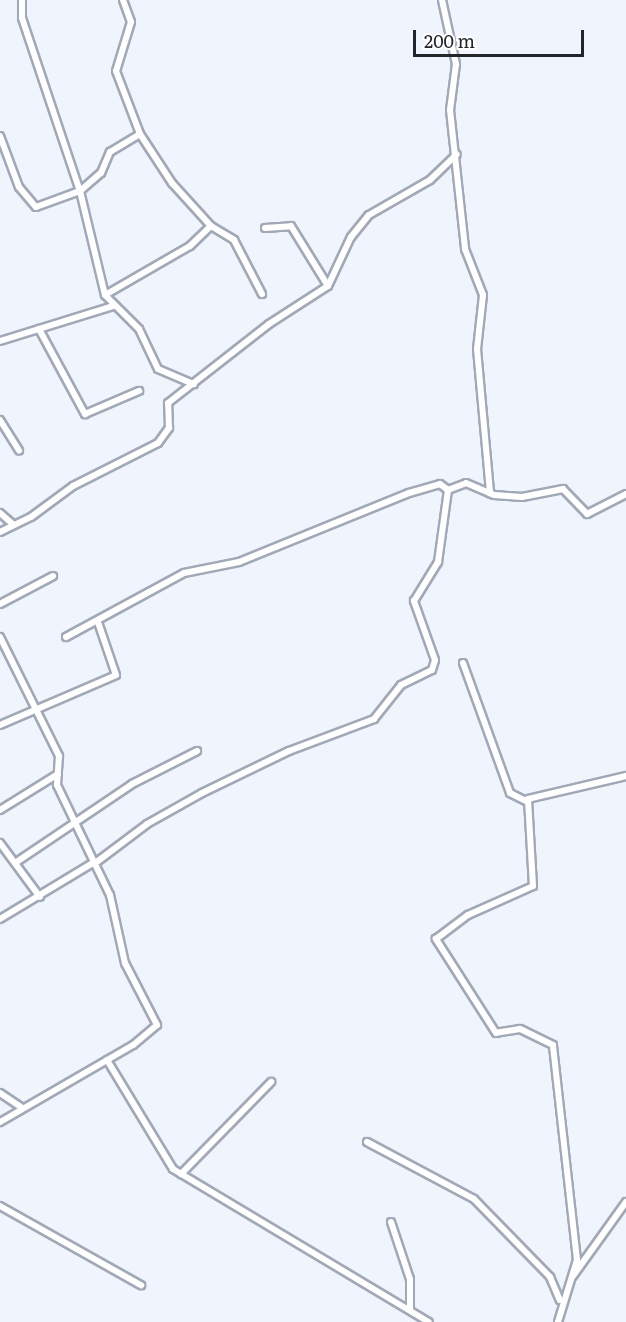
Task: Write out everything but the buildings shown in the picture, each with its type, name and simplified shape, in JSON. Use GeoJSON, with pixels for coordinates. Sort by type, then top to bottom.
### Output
{"type":"FeatureCollection","features":[{"type":"Feature","properties":{"kind":"street"},"geometry":{"type":"LineString","coordinates":[[22,0],[22,18],[80,191],[105,295],[113,306],[139,329],[158,369],[194,384]]}},
{"type":"Feature","properties":{"kind":"street"},"geometry":{"type":"LineString","coordinates":[[123,0],[131,22],[116,71],[140,134],[172,183],[211,226],[234,240],[262,294]]}},
{"type":"Feature","properties":{"kind":"street"},"geometry":{"type":"LineString","coordinates":[[442,0],[456,64],[450,110],[457,154],[466,255],[483,295],[477,349],[490,493]]}},
{"type":"Feature","properties":{"kind":"street"},"geometry":{"type":"LineString","coordinates":[[0,136],[31,206],[80,191],[101,173],[110,152],[140,134]]}},
{"type":"Feature","properties":{"kind":"street"},"geometry":{"type":"LineString","coordinates":[[0,532],[73,486],[158,443],[169,428],[167,405],[269,324],[328,286],[351,237],[369,215],[430,180],[457,154]]}},
{"type":"Feature","properties":{"kind":"street"},"geometry":{"type":"LineString","coordinates":[[105,295],[190,246],[211,226]]}},
{"type":"Feature","properties":{"kind":"street"},"geometry":{"type":"LineString","coordinates":[[265,228],[291,226],[328,286]]}},
{"type":"Feature","properties":{"kind":"street"},"geometry":{"type":"LineString","coordinates":[[0,341],[113,306]]}},
{"type":"Feature","properties":{"kind":"street"},"geometry":{"type":"LineString","coordinates":[[39,329],[85,414],[139,391]]}},
{"type":"Feature","properties":{"kind":"street"},"geometry":{"type":"LineString","coordinates":[[0,420],[19,450]]}},
{"type":"Feature","properties":{"kind":"street"},"geometry":{"type":"LineString","coordinates":[[448,490],[466,483],[490,493],[522,497],[563,489],[587,514],[626,494]]}},
{"type":"Feature","properties":{"kind":"street"},"geometry":{"type":"LineString","coordinates":[[66,637],[98,622],[184,573],[239,562],[409,493],[440,484],[448,490]]}},
{"type":"Feature","properties":{"kind":"street"},"geometry":{"type":"LineString","coordinates":[[0,919],[94,863],[147,824],[202,793],[289,751],[374,719],[401,685],[432,670],[435,660],[414,601],[438,562],[448,490]]}},
{"type":"Feature","properties":{"kind":"street"},"geometry":{"type":"LineString","coordinates":[[0,513],[14,525]]}},
{"type":"Feature","properties":{"kind":"street"},"geometry":{"type":"LineString","coordinates":[[0,604],[53,576]]}},
{"type":"Feature","properties":{"kind":"street"},"geometry":{"type":"LineString","coordinates":[[0,725],[36,707],[116,675],[98,622]]}},
{"type":"Feature","properties":{"kind":"street"},"geometry":{"type":"LineString","coordinates":[[0,637],[60,756],[57,785],[73,824],[111,895],[124,963],[157,1025],[107,1060],[0,1122]]}},
{"type":"Feature","properties":{"kind":"street"},"geometry":{"type":"LineString","coordinates":[[463,663],[510,793],[526,801],[626,776]]}},
{"type":"Feature","properties":{"kind":"street"},"geometry":{"type":"LineString","coordinates":[[15,863],[132,783],[197,751]]}},
{"type":"Feature","properties":{"kind":"street"},"geometry":{"type":"LineString","coordinates":[[0,810],[58,774]]}},
{"type":"Feature","properties":{"kind":"street"},"geometry":{"type":"LineString","coordinates":[[526,801],[533,886],[478,910],[436,939],[496,1033],[517,1029],[553,1045],[577,1260],[560,1301],[558,1322]]}},
{"type":"Feature","properties":{"kind":"street"},"geometry":{"type":"LineString","coordinates":[[0,843],[40,897]]}},
{"type":"Feature","properties":{"kind":"street"},"geometry":{"type":"LineString","coordinates":[[107,1060],[167,1162],[181,1174],[429,1322]]}},
{"type":"Feature","properties":{"kind":"street"},"geometry":{"type":"LineString","coordinates":[[181,1174],[271,1082]]}},
{"type":"Feature","properties":{"kind":"street"},"geometry":{"type":"LineString","coordinates":[[0,1093],[22,1108]]}},
{"type":"Feature","properties":{"kind":"street"},"geometry":{"type":"LineString","coordinates":[[367,1142],[474,1199],[550,1277],[560,1301]]}},
{"type":"Feature","properties":{"kind":"street"},"geometry":{"type":"LineString","coordinates":[[572,1276],[626,1202]]}},
{"type":"Feature","properties":{"kind":"street"},"geometry":{"type":"LineString","coordinates":[[0,1206],[141,1285]]}},
{"type":"Feature","properties":{"kind":"street"},"geometry":{"type":"LineString","coordinates":[[391,1222],[410,1279],[410,1309]]}}]}
